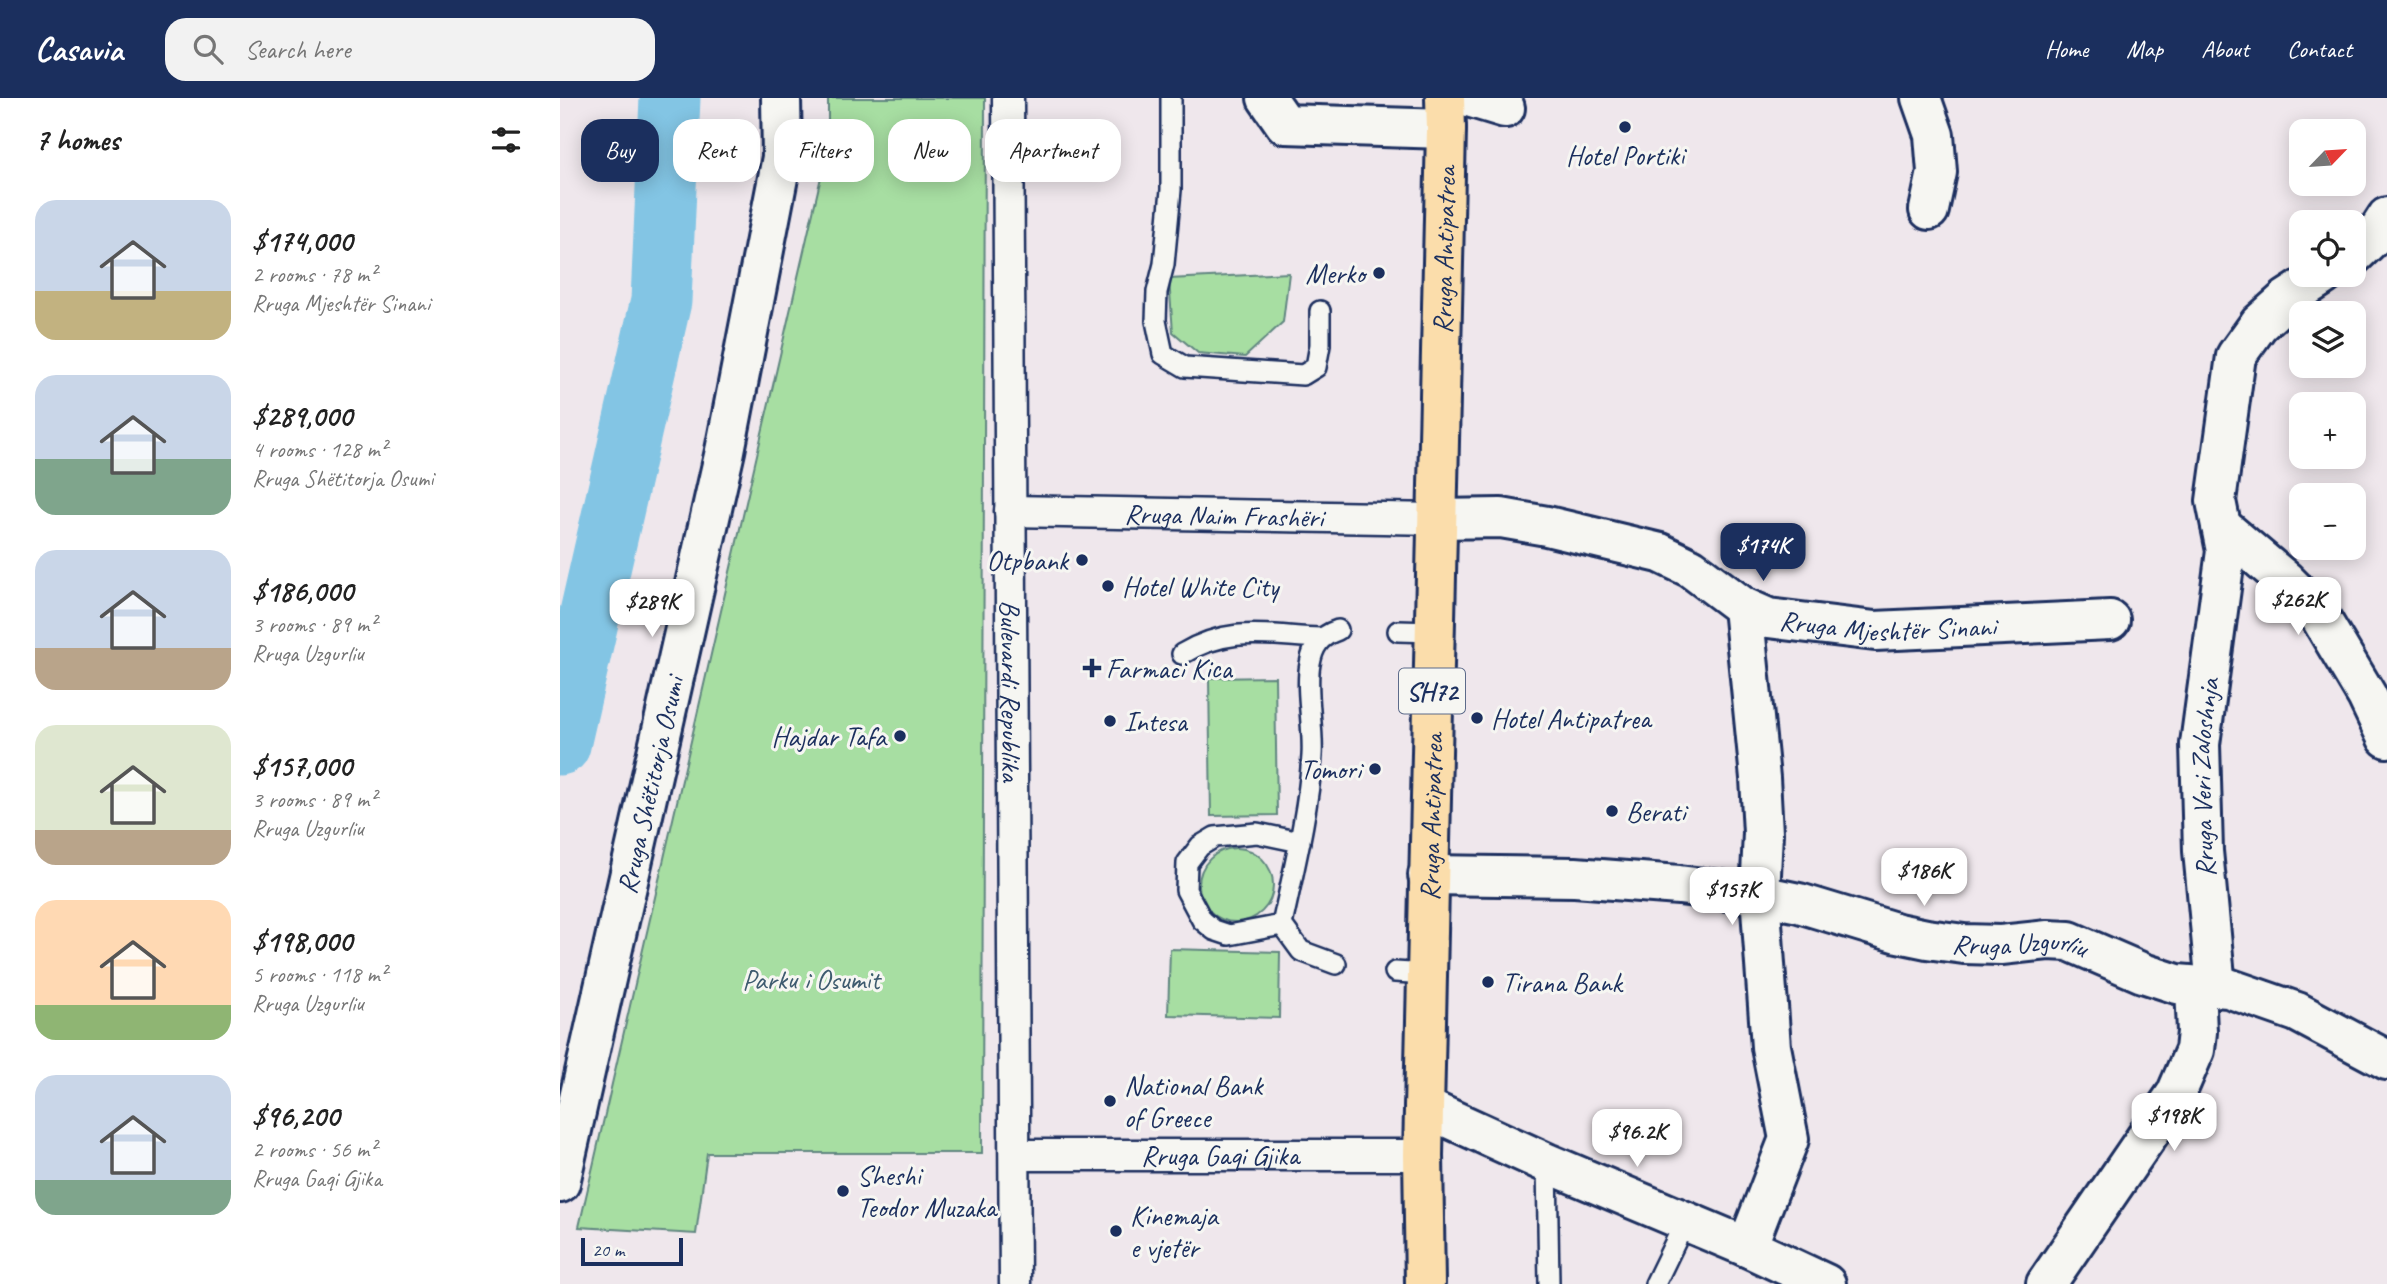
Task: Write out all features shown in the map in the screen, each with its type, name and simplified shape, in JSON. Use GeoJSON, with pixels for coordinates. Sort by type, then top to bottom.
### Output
{"type":"FeatureCollection","features":[{"type":"Feature","properties":{"kind":"main road","name":"Rruga Antipatrea"},"geometry":{"type":"LineString","coordinates":[[1425,1284],[1424,1107],[1411,973],[1428,875],[1416,631],[1437,519],[1446,113]]}},
{"type":"Feature","properties":{"kind":"street","name":"Rruga Shëtitorja Osumi"},"geometry":{"type":"LineString","coordinates":[[560,1183],[725,451],[782,157],[781,98]]}},
{"type":"Feature","properties":{"kind":"street","name":"Bulevardi Republika"},"geometry":{"type":"LineString","coordinates":[[1008,98],[1015,1284]]}},
{"type":"Feature","properties":{"kind":"street"},"geometry":{"type":"LineString","coordinates":[[1267,98],[1285,124],[1446,113]]}},
{"type":"Feature","properties":{"kind":"street"},"geometry":{"type":"LineString","coordinates":[[1921,98],[1934,135],[1937,172],[1929,209]]}},
{"type":"Feature","properties":{"kind":"street"},"geometry":{"type":"LineString","coordinates":[[2366,244],[2387,217]]}},
{"type":"Feature","properties":{"kind":"street","name":"Rruga Veri Zaloshnja"},"geometry":{"type":"LineString","coordinates":[[2046,1284],[2176,1094],[2195,1051],[2206,986],[2200,744],[2226,551],[2216,501],[2236,356],[2259,324],[2287,299],[2306,287]]}},
{"type":"Feature","properties":{"kind":"street","name":"Rruga Naim Frashëri"},"geometry":{"type":"LineString","coordinates":[[1010,512],[1437,519]]}},
{"type":"Feature","properties":{"kind":"street","name":"Rruga Mjeshtër Sinani"},"geometry":{"type":"LineString","coordinates":[[1437,519],[1501,518],[1547,526],[1660,554],[1691,568],[1743,607],[1768,618],[1875,631],[2110,620]]}},
{"type":"Feature","properties":{"kind":"street"},"geometry":{"type":"LineString","coordinates":[[2221,526],[2318,612],[2367,696],[2387,738]]}},
{"type":"Feature","properties":{"kind":"street"},"geometry":{"type":"LineString","coordinates":[[1743,607],[1763,819],[1760,895],[1771,1046],[1789,1139],[1747,1247]]}},
{"type":"Feature","properties":{"kind":"street","name":"Rruga Uzgurliu"},"geometry":{"type":"LineString","coordinates":[[1428,875],[1575,877],[1679,885],[1799,902],[1898,933],[1927,939],[2001,945],[2036,941],[2069,942],[2177,984],[2228,988],[2297,1012],[2387,1060]]}},
{"type":"Feature","properties":{"kind":"street"},"geometry":{"type":"LineString","coordinates":[[1424,1107],[1826,1284]]}},
{"type":"Feature","properties":{"kind":"street","name":"Rruga Gaqi Gjika"},"geometry":{"type":"LineString","coordinates":[[1015,1155],[1423,1156]]}},
{"type":"Feature","properties":{"kind":"lane"},"geometry":{"type":"LineString","coordinates":[[1171,98],[1171,190],[1164,264],[1157,292],[1156,321],[1163,355],[1185,367],[1303,375],[1316,366],[1320,345],[1320,311]]}},
{"type":"Feature","properties":{"kind":"lane"},"geometry":{"type":"LineString","coordinates":[[1182,654],[1203,641],[1223,636],[1329,634],[1315,645],[1309,667],[1312,753],[1306,818],[1282,925],[1301,951],[1336,964]]}},
{"type":"Feature","properties":{"kind":"lane"},"geometry":{"type":"LineString","coordinates":[[1282,925],[1229,935],[1214,930],[1202,920],[1186,890],[1187,863],[1200,846],[1215,837],[1257,833],[1300,842]]}},
{"type":"Feature","properties":{"kind":"lane"},"geometry":{"type":"LineString","coordinates":[[1547,1163],[1549,1284]]}},
{"type":"Feature","properties":{"kind":"lane"},"geometry":{"type":"LineString","coordinates":[[1655,1284],[1685,1222]]}},
{"type":"Feature","properties":{"kind":"green space","name":"Parku i Osumit"},"geometry":{"type":"Polygon","coordinates":[[[828,98],[985,98],[982,1153],[707,1153],[696,1234],[579,1227],[820,182],[874,182],[874,119],[828,119],[828,98]]]}},
{"type":"Feature","properties":{"kind":"green space"},"geometry":{"type":"Polygon","coordinates":[[[1289,273],[1283,322],[1245,357],[1198,353],[1173,332],[1169,279],[1289,273]]]}},
{"type":"Feature","properties":{"kind":"green space"},"geometry":{"type":"Polygon","coordinates":[[[1275,677],[1277,815],[1211,816],[1209,678],[1275,677]]]}},
{"type":"Feature","properties":{"kind":"green space"},"geometry":{"type":"Polygon","coordinates":[[[1236,848],[1257,854],[1267,864],[1273,885],[1267,906],[1257,916],[1236,922],[1215,916],[1205,906],[1199,885],[1205,864],[1215,854],[1236,848]]]}},
{"type":"Feature","properties":{"kind":"green space"},"geometry":{"type":"Polygon","coordinates":[[[1170,949],[1280,952],[1279,1018],[1168,1015],[1170,949]]]}},
{"type":"Feature","properties":{"kind":"waterway"},"geometry":{"type":"LineString","coordinates":[[560,745],[661,301],[670,98]]}},
{"type":"Feature","properties":{"kind":"place","name":"Hotel Portiki"},"geometry":{"type":"Point","coordinates":[1625,127]}},
{"type":"Feature","properties":{"kind":"place","name":"Merko"},"geometry":{"type":"Point","coordinates":[1379,273]}},
{"type":"Feature","properties":{"kind":"place","name":"Otpbank"},"geometry":{"type":"Point","coordinates":[1082,560]}},
{"type":"Feature","properties":{"kind":"place","name":"Hotel White City"},"geometry":{"type":"Point","coordinates":[1108,586]}},
{"type":"Feature","properties":{"kind":"place","name":"Farmaci Kica"},"geometry":{"type":"Point","coordinates":[1092,668]}},
{"type":"Feature","properties":{"kind":"place","name":"Hotel Antipatrea"},"geometry":{"type":"Point","coordinates":[1477,718]}},
{"type":"Feature","properties":{"kind":"place","name":"Intesa"},"geometry":{"type":"Point","coordinates":[1110,721]}},
{"type":"Feature","properties":{"kind":"place","name":"Hajdar Tafa"},"geometry":{"type":"Point","coordinates":[900,736]}},
{"type":"Feature","properties":{"kind":"place","name":"Tomori"},"geometry":{"type":"Point","coordinates":[1375,769]}},
{"type":"Feature","properties":{"kind":"place","name":"Berati"},"geometry":{"type":"Point","coordinates":[1612,811]}},
{"type":"Feature","properties":{"kind":"place","name":"Tirana Bank"},"geometry":{"type":"Point","coordinates":[1488,982]}},
{"type":"Feature","properties":{"kind":"place","name":"National Bank of Greece"},"geometry":{"type":"Point","coordinates":[1110,1101]}},
{"type":"Feature","properties":{"kind":"place","name":"Sheshi Teodor Muzaka"},"geometry":{"type":"Point","coordinates":[843,1191]}},
{"type":"Feature","properties":{"kind":"place","name":"Kinemaja e vjetër"},"geometry":{"type":"Point","coordinates":[1116,1231]}}]}
